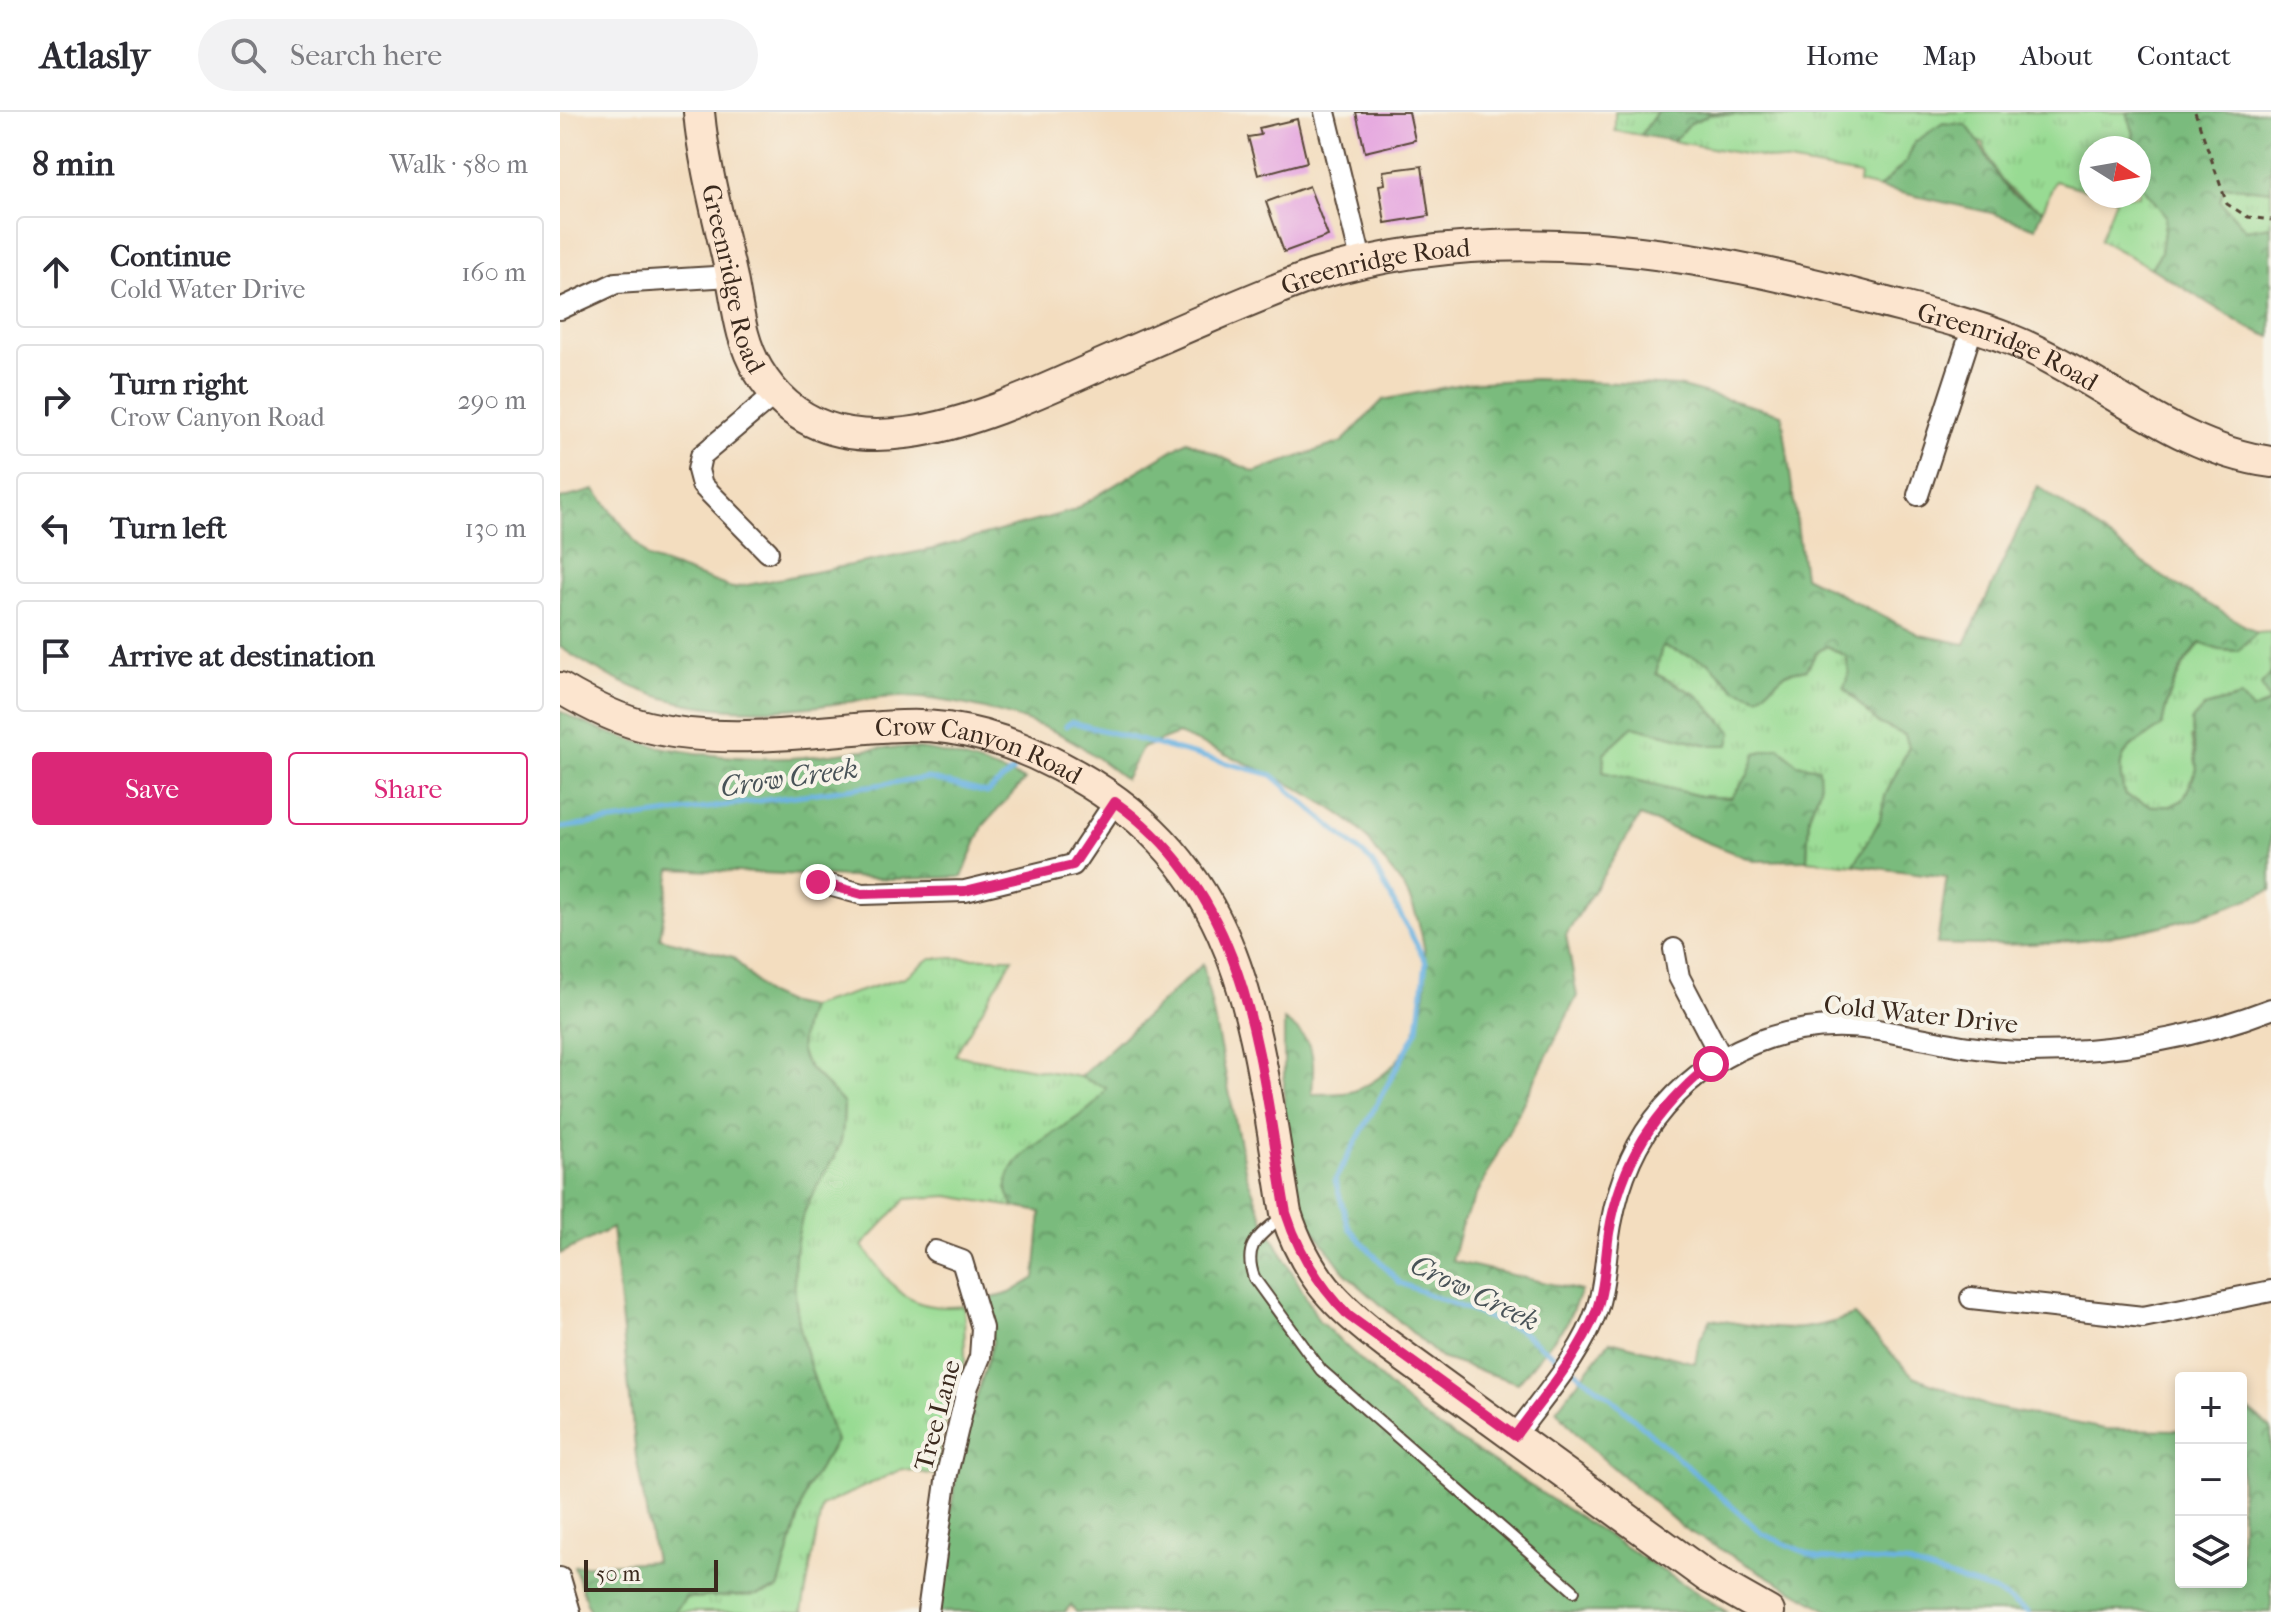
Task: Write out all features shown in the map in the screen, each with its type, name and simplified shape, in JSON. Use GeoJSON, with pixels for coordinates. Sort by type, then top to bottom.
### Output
{"type":"FeatureCollection","features":[{"type":"Feature","properties":{"kind":"street"},"geometry":{"type":"LineString","coordinates":[[1325,112],[1361,260]]}},
{"type":"Feature","properties":{"kind":"street","name":"Greenridge Road"},"geometry":{"type":"LineString","coordinates":[[698,113],[743,337],[758,370],[776,393],[811,421],[833,429],[871,435],[920,433],[989,413],[1261,295],[1361,260],[1450,248],[1516,246],[1634,251],[1727,263],[1973,326],[2042,355],[2189,436],[2271,462]]}},
{"type":"Feature","properties":{"kind":"street"},"geometry":{"type":"LineString","coordinates":[[560,309],[616,283],[731,276]]}},
{"type":"Feature","properties":{"kind":"street"},"geometry":{"type":"LineString","coordinates":[[1918,495],[1973,326]]}},
{"type":"Feature","properties":{"kind":"street"},"geometry":{"type":"LineString","coordinates":[[768,552],[702,485],[698,470],[701,456],[776,393]]}},
{"type":"Feature","properties":{"kind":"street","name":"Crow Canyon Road"},"geometry":{"type":"LineString","coordinates":[[560,688],[612,715],[647,727],[684,734],[771,734],[907,725],[960,730],[1022,746],[1079,776],[1115,802],[1162,840],[1198,884],[1238,967],[1286,1213],[1302,1254],[1326,1293],[1349,1316],[1709,1578],[1769,1612]]}},
{"type":"Feature","properties":{"kind":"street"},"geometry":{"type":"LineString","coordinates":[[818,882],[862,894],[965,891],[1073,865],[1115,802]]}},
{"type":"Feature","properties":{"kind":"street"},"geometry":{"type":"LineString","coordinates":[[1674,949],[1679,977],[1721,1057]]}},
{"type":"Feature","properties":{"kind":"street","name":"Cold Water Drive"},"geometry":{"type":"LineString","coordinates":[[1515,1436],[1573,1354],[1597,1310],[1618,1193],[1635,1149],[1668,1103],[1721,1057],[1762,1039],[1806,1028],[1842,1027],[2018,1052],[2082,1051],[2190,1036],[2271,1009]]}},
{"type":"Feature","properties":{"kind":"street","name":"Tree Lane"},"geometry":{"type":"LineString","coordinates":[[928,1612],[947,1474],[968,1386],[980,1357],[982,1328],[962,1261],[935,1251]]}},
{"type":"Feature","properties":{"kind":"street"},"geometry":{"type":"LineString","coordinates":[[1971,1298],[2143,1317],[2271,1291]]}},
{"type":"Feature","properties":{"kind":"street"},"geometry":{"type":"LineString","coordinates":[[560,1578],[570,1612]]}},
{"type":"Feature","properties":{"kind":"lane"},"geometry":{"type":"LineString","coordinates":[[1286,1213],[1253,1244],[1248,1261],[1254,1278],[1321,1370],[1574,1591]]}},
{"type":"Feature","properties":{"kind":"path"},"geometry":{"type":"LineString","coordinates":[[2195,112],[2227,204],[2248,217],[2271,220]]}},
{"type":"Feature","properties":{"kind":"green space"},"geometry":{"type":"Polygon","coordinates":[[[1615,112],[1657,112],[1641,135],[1615,131],[1615,112]]]}},
{"type":"Feature","properties":{"kind":"green space"},"geometry":{"type":"Polygon","coordinates":[[[1657,112],[1815,112],[1814,118],[1711,114],[1691,123],[1673,141],[1641,135],[1657,112]]]}},
{"type":"Feature","properties":{"kind":"green space"},"geometry":{"type":"Polygon","coordinates":[[[1815,112],[2127,112],[2134,134],[2079,136],[2079,188],[2055,181],[2043,210],[2005,184],[1993,167],[1983,143],[1915,141],[1906,162],[1879,188],[1859,183],[1860,175],[1673,141],[1691,123],[1711,114],[1814,118],[1815,112]]]}},
{"type":"Feature","properties":{"kind":"green space"},"geometry":{"type":"Polygon","coordinates":[[[2127,112],[2271,112],[2271,191],[2224,186],[2220,201],[2246,230],[2271,226],[2271,337],[2247,327],[2151,268],[2161,252],[2166,216],[2151,197],[2151,136],[2134,134],[2127,112]]]}},
{"type":"Feature","properties":{"kind":"green space"},"geometry":{"type":"Polygon","coordinates":[[[1943,123],[1966,125],[2008,189],[2043,210],[2036,228],[1992,213],[1879,188],[1906,162],[1915,142],[1943,123]]]}},
{"type":"Feature","properties":{"kind":"green space"},"geometry":{"type":"Polygon","coordinates":[[[2224,186],[2271,191],[2271,226],[2246,230],[2220,201],[2224,186]]]}},
{"type":"Feature","properties":{"kind":"green space"},"geometry":{"type":"Polygon","coordinates":[[[2151,197],[2166,216],[2161,252],[2151,268],[2100,240],[2112,208],[2151,208],[2151,197]]]}},
{"type":"Feature","properties":{"kind":"green space"},"geometry":{"type":"Polygon","coordinates":[[[1535,379],[1678,386],[1782,414],[1804,576],[1920,635],[1965,644],[2038,486],[2163,577],[2257,633],[2238,651],[2219,650],[2200,643],[2175,682],[2162,726],[2131,747],[2120,769],[2125,796],[2152,806],[2171,806],[2183,800],[2197,769],[2191,721],[2204,707],[2241,697],[2252,710],[2270,703],[2261,685],[2271,674],[2271,890],[2189,919],[2108,936],[2024,944],[1937,944],[1947,877],[1854,865],[1880,820],[1885,796],[1909,747],[1905,735],[1878,723],[1844,688],[1849,672],[1846,656],[1827,646],[1816,653],[1807,669],[1786,673],[1759,697],[1735,689],[1708,662],[1662,646],[1656,674],[1697,695],[1732,732],[1729,745],[1709,745],[1633,726],[1604,753],[1603,772],[1700,796],[1731,798],[1748,775],[1756,753],[1779,747],[1797,764],[1819,768],[1820,788],[1809,816],[1807,860],[1754,861],[1640,816],[1566,935],[1577,996],[1461,1226],[1452,1261],[1581,1291],[1566,1324],[1518,1383],[1441,1358],[1345,1273],[1305,1218],[1294,1176],[1284,1108],[1284,1020],[1308,1043],[1313,1060],[1312,1094],[1354,1091],[1380,1076],[1400,1057],[1414,1033],[1423,1006],[1426,977],[1418,920],[1407,893],[1363,833],[1340,815],[1273,776],[1178,734],[1142,748],[1125,779],[1059,734],[994,711],[906,697],[774,710],[709,707],[649,693],[590,666],[560,647],[560,499],[595,490],[648,558],[732,588],[933,549],[1072,511],[1187,441],[1254,472],[1342,442],[1383,400],[1466,383],[1535,379]]]}},
{"type":"Feature","properties":{"kind":"green space"},"geometry":{"type":"Polygon","coordinates":[[[2271,632],[2270,703],[2252,711],[2240,697],[2227,701],[2191,737],[2197,769],[2183,800],[2171,806],[2152,806],[2125,796],[2120,769],[2122,760],[2131,747],[2162,726],[2175,682],[2201,643],[2219,650],[2238,651],[2257,633],[2271,632]]]}},
{"type":"Feature","properties":{"kind":"green space"},"geometry":{"type":"Polygon","coordinates":[[[1662,645],[1709,662],[1735,689],[1771,685],[1786,673],[1807,669],[1816,653],[1827,646],[1846,656],[1849,672],[1844,688],[1878,723],[1905,735],[1909,747],[1885,796],[1880,820],[1854,865],[1807,860],[1809,816],[1820,788],[1779,747],[1756,753],[1748,775],[1731,798],[1700,796],[1603,772],[1604,753],[1633,726],[1708,745],[1697,695],[1656,674],[1662,645]]]}},
{"type":"Feature","properties":{"kind":"green space"},"geometry":{"type":"Polygon","coordinates":[[[560,711],[612,734],[699,754],[786,758],[908,748],[953,756],[1025,780],[983,826],[962,877],[892,879],[671,869],[660,938],[733,957],[765,993],[785,1002],[809,1007],[803,1027],[801,1053],[805,1062],[844,1104],[839,1146],[801,1222],[795,1250],[794,1278],[796,1306],[808,1361],[836,1441],[807,1488],[778,1589],[757,1595],[686,1598],[674,1612],[590,1612],[574,1566],[655,1561],[636,1456],[612,1228],[560,1254],[560,711]]]}},
{"type":"Feature","properties":{"kind":"green space"},"geometry":{"type":"Polygon","coordinates":[[[931,958],[1013,958],[955,1055],[1080,1077],[1107,1088],[1101,1102],[1023,1156],[1006,1188],[1014,1207],[948,1196],[906,1199],[862,1246],[893,1285],[914,1301],[944,1307],[964,1306],[965,1360],[941,1437],[936,1475],[902,1469],[822,1506],[802,1611],[805,1612],[674,1612],[686,1598],[757,1595],[778,1589],[807,1488],[836,1441],[801,1334],[794,1278],[795,1250],[801,1222],[839,1146],[843,1126],[844,1104],[805,1062],[801,1053],[803,1027],[809,1007],[905,977],[931,958]]]}},
{"type":"Feature","properties":{"kind":"green space"},"geometry":{"type":"Polygon","coordinates":[[[1203,964],[1246,1174],[1266,1225],[1319,1321],[1420,1415],[1727,1612],[1076,1612],[1071,1605],[1065,1612],[938,1612],[937,1587],[962,1445],[993,1342],[985,1300],[1010,1293],[1035,1278],[1041,1212],[1014,1207],[1007,1191],[1009,1174],[1033,1147],[1098,1101],[1106,1088],[1080,1077],[1203,964]]]}},
{"type":"Feature","properties":{"kind":"green space"},"geometry":{"type":"Polygon","coordinates":[[[1854,1315],[1913,1376],[1990,1407],[2105,1429],[2175,1430],[2175,1588],[2247,1588],[2247,1409],[2271,1429],[2271,1612],[1831,1612],[1683,1528],[1585,1443],[1556,1410],[1610,1341],[1695,1363],[1699,1341],[1711,1319],[1783,1329],[1834,1322],[1854,1315]]]}},
{"type":"Feature","properties":{"kind":"building"},"geometry":{"type":"Polygon","coordinates":[[[1356,112],[1409,112],[1415,140],[1365,152],[1356,112]]]}},
{"type":"Feature","properties":{"kind":"building"},"geometry":{"type":"Polygon","coordinates":[[[1297,119],[1307,162],[1258,175],[1248,137],[1261,135],[1259,128],[1297,119]]]}},
{"type":"Feature","properties":{"kind":"building"},"geometry":{"type":"Polygon","coordinates":[[[1422,166],[1429,216],[1385,223],[1379,185],[1385,184],[1383,171],[1422,166]]]}},
{"type":"Feature","properties":{"kind":"building"},"geometry":{"type":"Polygon","coordinates":[[[1309,186],[1328,236],[1284,252],[1266,202],[1309,186]]]}},
{"type":"Feature","properties":{"kind":"waterway","name":"Crow Creek"},"geometry":{"type":"LineString","coordinates":[[1066,726],[1071,722],[1272,775],[1372,862],[1426,962],[1418,1029],[1335,1180],[1349,1228],[1400,1283],[1519,1330],[1562,1362]]}},
{"type":"Feature","properties":{"kind":"waterway","name":"Crow Creek"},"geometry":{"type":"LineString","coordinates":[[560,828],[928,778],[987,793],[1013,771]]}},
{"type":"Feature","properties":{"kind":"waterway","name":"Crow Creek"},"geometry":{"type":"LineString","coordinates":[[1571,1368],[1610,1397],[1763,1534],[1818,1558],[1905,1563],[1994,1591],[2028,1612]]}},
{"type":"Feature","properties":{"kind":"route"},"geometry":{"type":"LineString","coordinates":[[818,882],[862,894],[965,891],[1073,865],[1115,802],[1125,809],[1162,840],[1198,884],[1238,967],[1248,1005],[1286,1213],[1296,1245],[1307,1263],[1326,1293],[1349,1316],[1515,1436],[1573,1354],[1597,1310],[1611,1221],[1635,1149],[1668,1103],[1711,1064]]}}]}
